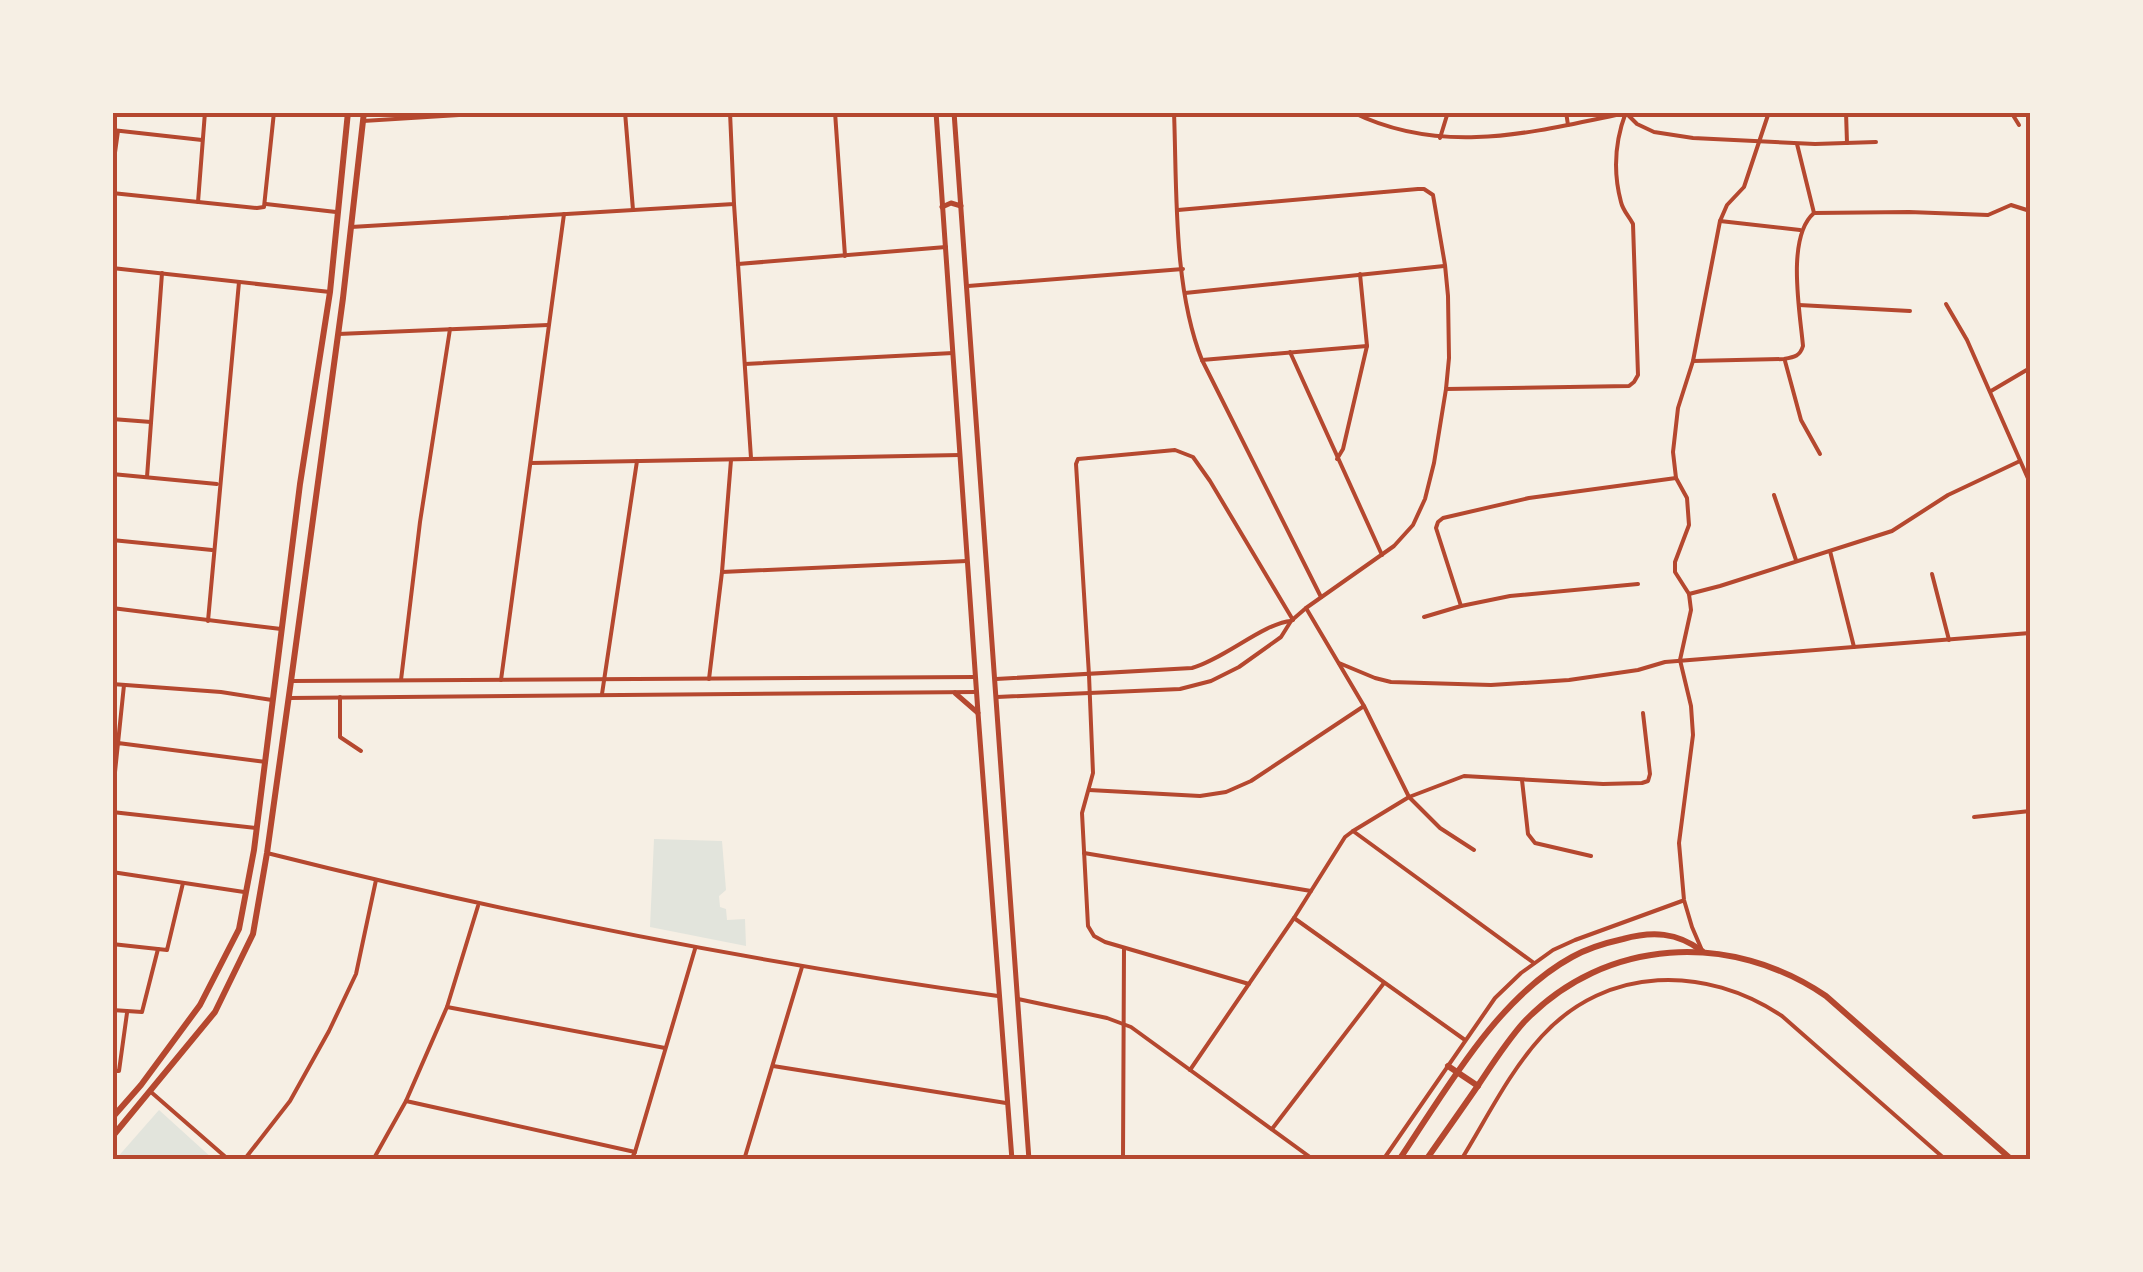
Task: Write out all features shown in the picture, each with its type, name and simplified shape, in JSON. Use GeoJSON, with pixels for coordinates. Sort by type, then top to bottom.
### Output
{"type":"FeatureCollection","features":[{"type":"Feature","properties":{"kind":"main road"},"geometry":{"type":"LineString","coordinates":[[112,1118],[200,1005],[239,929],[257,828],[300,484],[330,292],[348,112]]}},
{"type":"Feature","properties":{"kind":"main road"},"geometry":{"type":"LineString","coordinates":[[112,1137],[215,1012],[253,934],[292,681],[364,117]]}},
{"type":"Feature","properties":{"kind":"main road"},"geometry":{"type":"LineString","coordinates":[[300,484],[318,486]]}},
{"type":"Feature","properties":{"kind":"main road"},"geometry":{"type":"LineString","coordinates":[[1399,1160],[1497,1020],[1548,972],[1598,945],[1656,933],[1686,940],[1704,952]]}},
{"type":"Feature","properties":{"kind":"main road"},"geometry":{"type":"LineString","coordinates":[[1426,1160],[1506,1045],[1550,998],[1607,967],[1638,958],[1704,952],[1768,964],[1826,996],[2012,1160]]}},
{"type":"Feature","properties":{"kind":"main road"},"geometry":{"type":"LineString","coordinates":[[200,1005],[215,1012]]}},
{"type":"Feature","properties":{"kind":"main road"},"geometry":{"type":"LineString","coordinates":[[1448,1066],[1478,1086]]}},
{"type":"Feature","properties":{"kind":"street"},"geometry":{"type":"LineString","coordinates":[[198,203],[205,112]]}},
{"type":"Feature","properties":{"kind":"street"},"geometry":{"type":"LineString","coordinates":[[266,204],[274,112]]}},
{"type":"Feature","properties":{"kind":"street"},"geometry":{"type":"LineString","coordinates":[[364,117],[507,112]]}},
{"type":"Feature","properties":{"kind":"street"},"geometry":{"type":"LineString","coordinates":[[626,112],[633,210]]}},
{"type":"Feature","properties":{"kind":"street"},"geometry":{"type":"LineString","coordinates":[[730,112],[751,458]]}},
{"type":"Feature","properties":{"kind":"street"},"geometry":{"type":"LineString","coordinates":[[835,112],[845,256]]}},
{"type":"Feature","properties":{"kind":"street"},"geometry":{"type":"LineString","coordinates":[[936,112],[1012,1160]]}},
{"type":"Feature","properties":{"kind":"street"},"geometry":{"type":"LineString","coordinates":[[954,112],[1029,1160]]}},
{"type":"Feature","properties":{"kind":"street"},"geometry":{"type":"LineString","coordinates":[[1174,112],[1188,316],[1202,360],[1320,597]]}},
{"type":"Feature","properties":{"kind":"street"},"geometry":{"type":"LineString","coordinates":[[1440,138],[1448,112]]}},
{"type":"Feature","properties":{"kind":"street"},"geometry":{"type":"LineString","coordinates":[[1566,112],[1568,125]]}},
{"type":"Feature","properties":{"kind":"street"},"geometry":{"type":"LineString","coordinates":[[1704,952],[1684,900],[1680,835],[1693,721],[1680,660],[1691,617],[1689,594],[1675,572],[1675,562],[1689,525],[1687,498],[1676,478],[1673,452],[1678,408],[1706,307],[1720,220],[1726,205],[1744,187],[1769,112]]}},
{"type":"Feature","properties":{"kind":"street"},"geometry":{"type":"LineString","coordinates":[[1846,112],[1847,143]]}},
{"type":"Feature","properties":{"kind":"street"},"geometry":{"type":"LineString","coordinates":[[2011,112],[2019,125]]}},
{"type":"Feature","properties":{"kind":"street"},"geometry":{"type":"LineString","coordinates":[[1356,114],[1385,126],[1440,138],[1472,138],[1626,113]]}},
{"type":"Feature","properties":{"kind":"street"},"geometry":{"type":"LineString","coordinates":[[1626,113],[1654,132],[1693,138],[1797,144],[1876,142]]}},
{"type":"Feature","properties":{"kind":"street"},"geometry":{"type":"LineString","coordinates":[[1446,389],[1629,386],[1634,382],[1638,375],[1632,224],[1621,205],[1616,159],[1616,143],[1626,113]]}},
{"type":"Feature","properties":{"kind":"street"},"geometry":{"type":"LineString","coordinates":[[112,174],[115,131],[203,140]]}},
{"type":"Feature","properties":{"kind":"street"},"geometry":{"type":"LineString","coordinates":[[1797,144],[1814,213]]}},
{"type":"Feature","properties":{"kind":"street"},"geometry":{"type":"LineString","coordinates":[[997,697],[1180,689],[1211,682],[1281,637],[1306,608],[1382,555],[1404,536],[1420,512],[1434,462],[1446,389],[1449,327],[1445,266],[1435,200],[1429,191],[1178,210]]}},
{"type":"Feature","properties":{"kind":"street"},"geometry":{"type":"LineString","coordinates":[[112,193],[338,212]]}},
{"type":"Feature","properties":{"kind":"street"},"geometry":{"type":"LineString","coordinates":[[942,207],[950,203],[961,206]]}},
{"type":"Feature","properties":{"kind":"street"},"geometry":{"type":"LineString","coordinates":[[351,228],[734,204]]}},
{"type":"Feature","properties":{"kind":"street"},"geometry":{"type":"LineString","coordinates":[[1693,361],[1797,356],[1803,346],[1798,266],[1802,231],[1814,213],[1988,214],[2011,204],[2030,211]]}},
{"type":"Feature","properties":{"kind":"street"},"geometry":{"type":"LineString","coordinates":[[500,680],[564,214]]}},
{"type":"Feature","properties":{"kind":"street"},"geometry":{"type":"LineString","coordinates":[[1720,220],[1802,231]]}},
{"type":"Feature","properties":{"kind":"street"},"geometry":{"type":"LineString","coordinates":[[738,264],[946,247]]}},
{"type":"Feature","properties":{"kind":"street"},"geometry":{"type":"LineString","coordinates":[[1185,293],[1445,266]]}},
{"type":"Feature","properties":{"kind":"street"},"geometry":{"type":"LineString","coordinates":[[112,268],[330,292]]}},
{"type":"Feature","properties":{"kind":"street"},"geometry":{"type":"LineString","coordinates":[[968,286],[1182,269]]}},
{"type":"Feature","properties":{"kind":"street"},"geometry":{"type":"LineString","coordinates":[[147,477],[162,273]]}},
{"type":"Feature","properties":{"kind":"street"},"geometry":{"type":"LineString","coordinates":[[1336,458],[1344,448],[1367,346],[1360,274]]}},
{"type":"Feature","properties":{"kind":"street"},"geometry":{"type":"LineString","coordinates":[[208,622],[238,282]]}},
{"type":"Feature","properties":{"kind":"street"},"geometry":{"type":"LineString","coordinates":[[1799,304],[1910,311]]}},
{"type":"Feature","properties":{"kind":"street"},"geometry":{"type":"LineString","coordinates":[[1946,304],[1991,391],[2030,483]]}},
{"type":"Feature","properties":{"kind":"street"},"geometry":{"type":"LineString","coordinates":[[338,334],[548,324]]}},
{"type":"Feature","properties":{"kind":"street"},"geometry":{"type":"LineString","coordinates":[[401,680],[420,522],[450,329]]}},
{"type":"Feature","properties":{"kind":"street"},"geometry":{"type":"LineString","coordinates":[[1202,360],[1367,346]]}},
{"type":"Feature","properties":{"kind":"street"},"geometry":{"type":"LineString","coordinates":[[745,364],[953,352]]}},
{"type":"Feature","properties":{"kind":"street"},"geometry":{"type":"LineString","coordinates":[[1290,352],[1382,555]]}},
{"type":"Feature","properties":{"kind":"street"},"geometry":{"type":"LineString","coordinates":[[1784,359],[1801,420],[1820,454]]}},
{"type":"Feature","properties":{"kind":"street"},"geometry":{"type":"LineString","coordinates":[[1991,391],[2030,368]]}},
{"type":"Feature","properties":{"kind":"street"},"geometry":{"type":"LineString","coordinates":[[112,419],[151,422]]}},
{"type":"Feature","properties":{"kind":"street"},"geometry":{"type":"LineString","coordinates":[[1249,984],[1099,940],[1088,926],[1082,808],[1092,773],[1090,693],[1076,464],[1081,458],[1175,450],[1193,456],[1292,621]]}},
{"type":"Feature","properties":{"kind":"street"},"geometry":{"type":"LineString","coordinates":[[531,463],[960,455]]}},
{"type":"Feature","properties":{"kind":"street"},"geometry":{"type":"LineString","coordinates":[[709,679],[731,459]]}},
{"type":"Feature","properties":{"kind":"street"},"geometry":{"type":"LineString","coordinates":[[602,694],[637,461]]}},
{"type":"Feature","properties":{"kind":"street"},"geometry":{"type":"LineString","coordinates":[[1689,594],[1892,531],[1948,495],[2020,461]]}},
{"type":"Feature","properties":{"kind":"street"},"geometry":{"type":"LineString","coordinates":[[112,474],[219,484]]}},
{"type":"Feature","properties":{"kind":"street"},"geometry":{"type":"LineString","coordinates":[[1461,606],[1436,528],[1442,518],[1528,498],[1676,478]]}},
{"type":"Feature","properties":{"kind":"street"},"geometry":{"type":"LineString","coordinates":[[1774,495],[1796,560]]}},
{"type":"Feature","properties":{"kind":"street"},"geometry":{"type":"LineString","coordinates":[[112,540],[214,550]]}},
{"type":"Feature","properties":{"kind":"street"},"geometry":{"type":"LineString","coordinates":[[1830,551],[1854,647]]}},
{"type":"Feature","properties":{"kind":"street"},"geometry":{"type":"LineString","coordinates":[[722,572],[968,561]]}},
{"type":"Feature","properties":{"kind":"street"},"geometry":{"type":"LineString","coordinates":[[1932,574],[1949,640]]}},
{"type":"Feature","properties":{"kind":"street"},"geometry":{"type":"LineString","coordinates":[[1424,617],[1510,596],[1638,584]]}},
{"type":"Feature","properties":{"kind":"street"},"geometry":{"type":"LineString","coordinates":[[112,608],[283,630]]}},
{"type":"Feature","properties":{"kind":"street"},"geometry":{"type":"LineString","coordinates":[[1306,608],[1364,706],[1409,797],[1440,828],[1474,850]]}},
{"type":"Feature","properties":{"kind":"street"},"geometry":{"type":"LineString","coordinates":[[996,678],[1192,668],[1217,659],[1276,624],[1292,621]]}},
{"type":"Feature","properties":{"kind":"street"},"geometry":{"type":"LineString","coordinates":[[1340,663],[1391,682],[1491,685],[1605,676],[1680,660],[2030,633]]}},
{"type":"Feature","properties":{"kind":"street"},"geometry":{"type":"LineString","coordinates":[[292,681],[976,677]]}},
{"type":"Feature","properties":{"kind":"street"},"geometry":{"type":"LineString","coordinates":[[112,684],[274,700]]}},
{"type":"Feature","properties":{"kind":"street"},"geometry":{"type":"LineString","coordinates":[[112,801],[124,685]]}},
{"type":"Feature","properties":{"kind":"street"},"geometry":{"type":"LineString","coordinates":[[289,698],[976,692]]}},
{"type":"Feature","properties":{"kind":"street"},"geometry":{"type":"LineString","coordinates":[[955,693],[978,713]]}},
{"type":"Feature","properties":{"kind":"street"},"geometry":{"type":"LineString","coordinates":[[340,697],[340,737],[361,751]]}},
{"type":"Feature","properties":{"kind":"street"},"geometry":{"type":"LineString","coordinates":[[1090,790],[1187,796],[1226,792],[1251,781],[1364,706]]}},
{"type":"Feature","properties":{"kind":"street"},"geometry":{"type":"LineString","coordinates":[[1190,1070],[1345,837],[1409,797],[1464,776],[1642,783],[1650,774],[1643,713]]}},
{"type":"Feature","properties":{"kind":"street"},"geometry":{"type":"LineString","coordinates":[[118,743],[266,762]]}},
{"type":"Feature","properties":{"kind":"street"},"geometry":{"type":"LineString","coordinates":[[1522,780],[1531,839],[1591,856]]}},
{"type":"Feature","properties":{"kind":"street"},"geometry":{"type":"LineString","coordinates":[[1974,817],[2030,811]]}},
{"type":"Feature","properties":{"kind":"street"},"geometry":{"type":"LineString","coordinates":[[112,812],[257,828]]}},
{"type":"Feature","properties":{"kind":"street"},"geometry":{"type":"LineString","coordinates":[[1353,831],[1534,963]]}},
{"type":"Feature","properties":{"kind":"street"},"geometry":{"type":"LineString","coordinates":[[267,853],[479,904],[695,948],[1000,996]]}},
{"type":"Feature","properties":{"kind":"street"},"geometry":{"type":"LineString","coordinates":[[1083,853],[1311,891]]}},
{"type":"Feature","properties":{"kind":"street"},"geometry":{"type":"LineString","coordinates":[[112,872],[244,892]]}},
{"type":"Feature","properties":{"kind":"street"},"geometry":{"type":"LineString","coordinates":[[244,1160],[290,1101],[336,1017],[356,974],[376,880]]}},
{"type":"Feature","properties":{"kind":"street"},"geometry":{"type":"LineString","coordinates":[[112,944],[167,950],[184,882]]}},
{"type":"Feature","properties":{"kind":"street"},"geometry":{"type":"LineString","coordinates":[[1383,1160],[1495,998],[1534,963],[1575,940],[1684,900]]}},
{"type":"Feature","properties":{"kind":"street"},"geometry":{"type":"LineString","coordinates":[[373,1160],[406,1101],[448,1007],[479,904]]}},
{"type":"Feature","properties":{"kind":"street"},"geometry":{"type":"LineString","coordinates":[[1294,918],[1466,1041]]}},
{"type":"Feature","properties":{"kind":"street"},"geometry":{"type":"LineString","coordinates":[[630,1160],[695,948]]}},
{"type":"Feature","properties":{"kind":"street"},"geometry":{"type":"LineString","coordinates":[[1122,1160],[1124,948]]}},
{"type":"Feature","properties":{"kind":"street"},"geometry":{"type":"LineString","coordinates":[[112,1010],[142,1012],[158,949]]}},
{"type":"Feature","properties":{"kind":"street"},"geometry":{"type":"LineString","coordinates":[[744,1160],[802,967]]}},
{"type":"Feature","properties":{"kind":"street"},"geometry":{"type":"LineString","coordinates":[[1461,1160],[1531,1049],[1561,1018],[1588,1000],[1618,988],[1672,980],[1725,987],[1764,1004],[1946,1160]]}},
{"type":"Feature","properties":{"kind":"street"},"geometry":{"type":"LineString","coordinates":[[1272,1128],[1384,984]]}},
{"type":"Feature","properties":{"kind":"street"},"geometry":{"type":"LineString","coordinates":[[1018,998],[1123,1024],[1139,1032],[1314,1160]]}},
{"type":"Feature","properties":{"kind":"street"},"geometry":{"type":"LineString","coordinates":[[448,1007],[665,1048]]}},
{"type":"Feature","properties":{"kind":"street"},"geometry":{"type":"LineString","coordinates":[[112,1071],[119,1071],[128,1011]]}},
{"type":"Feature","properties":{"kind":"street"},"geometry":{"type":"LineString","coordinates":[[773,1066],[1008,1103]]}},
{"type":"Feature","properties":{"kind":"street"},"geometry":{"type":"LineString","coordinates":[[151,1092],[229,1160]]}},
{"type":"Feature","properties":{"kind":"street"},"geometry":{"type":"LineString","coordinates":[[406,1101],[635,1152]]}},
{"type":"Feature","properties":{"kind":"shaded area"},"geometry":{"type":"Polygon","coordinates":[[[654,839],[722,841],[726,890],[719,896],[720,907],[726,909],[727,920],[745,919],[746,946],[650,927],[654,839]]]}},
{"type":"Feature","properties":{"kind":"shaded area"},"geometry":{"type":"Polygon","coordinates":[[[159,1110],[213,1159],[116,1159],[159,1110]]]}}]}
